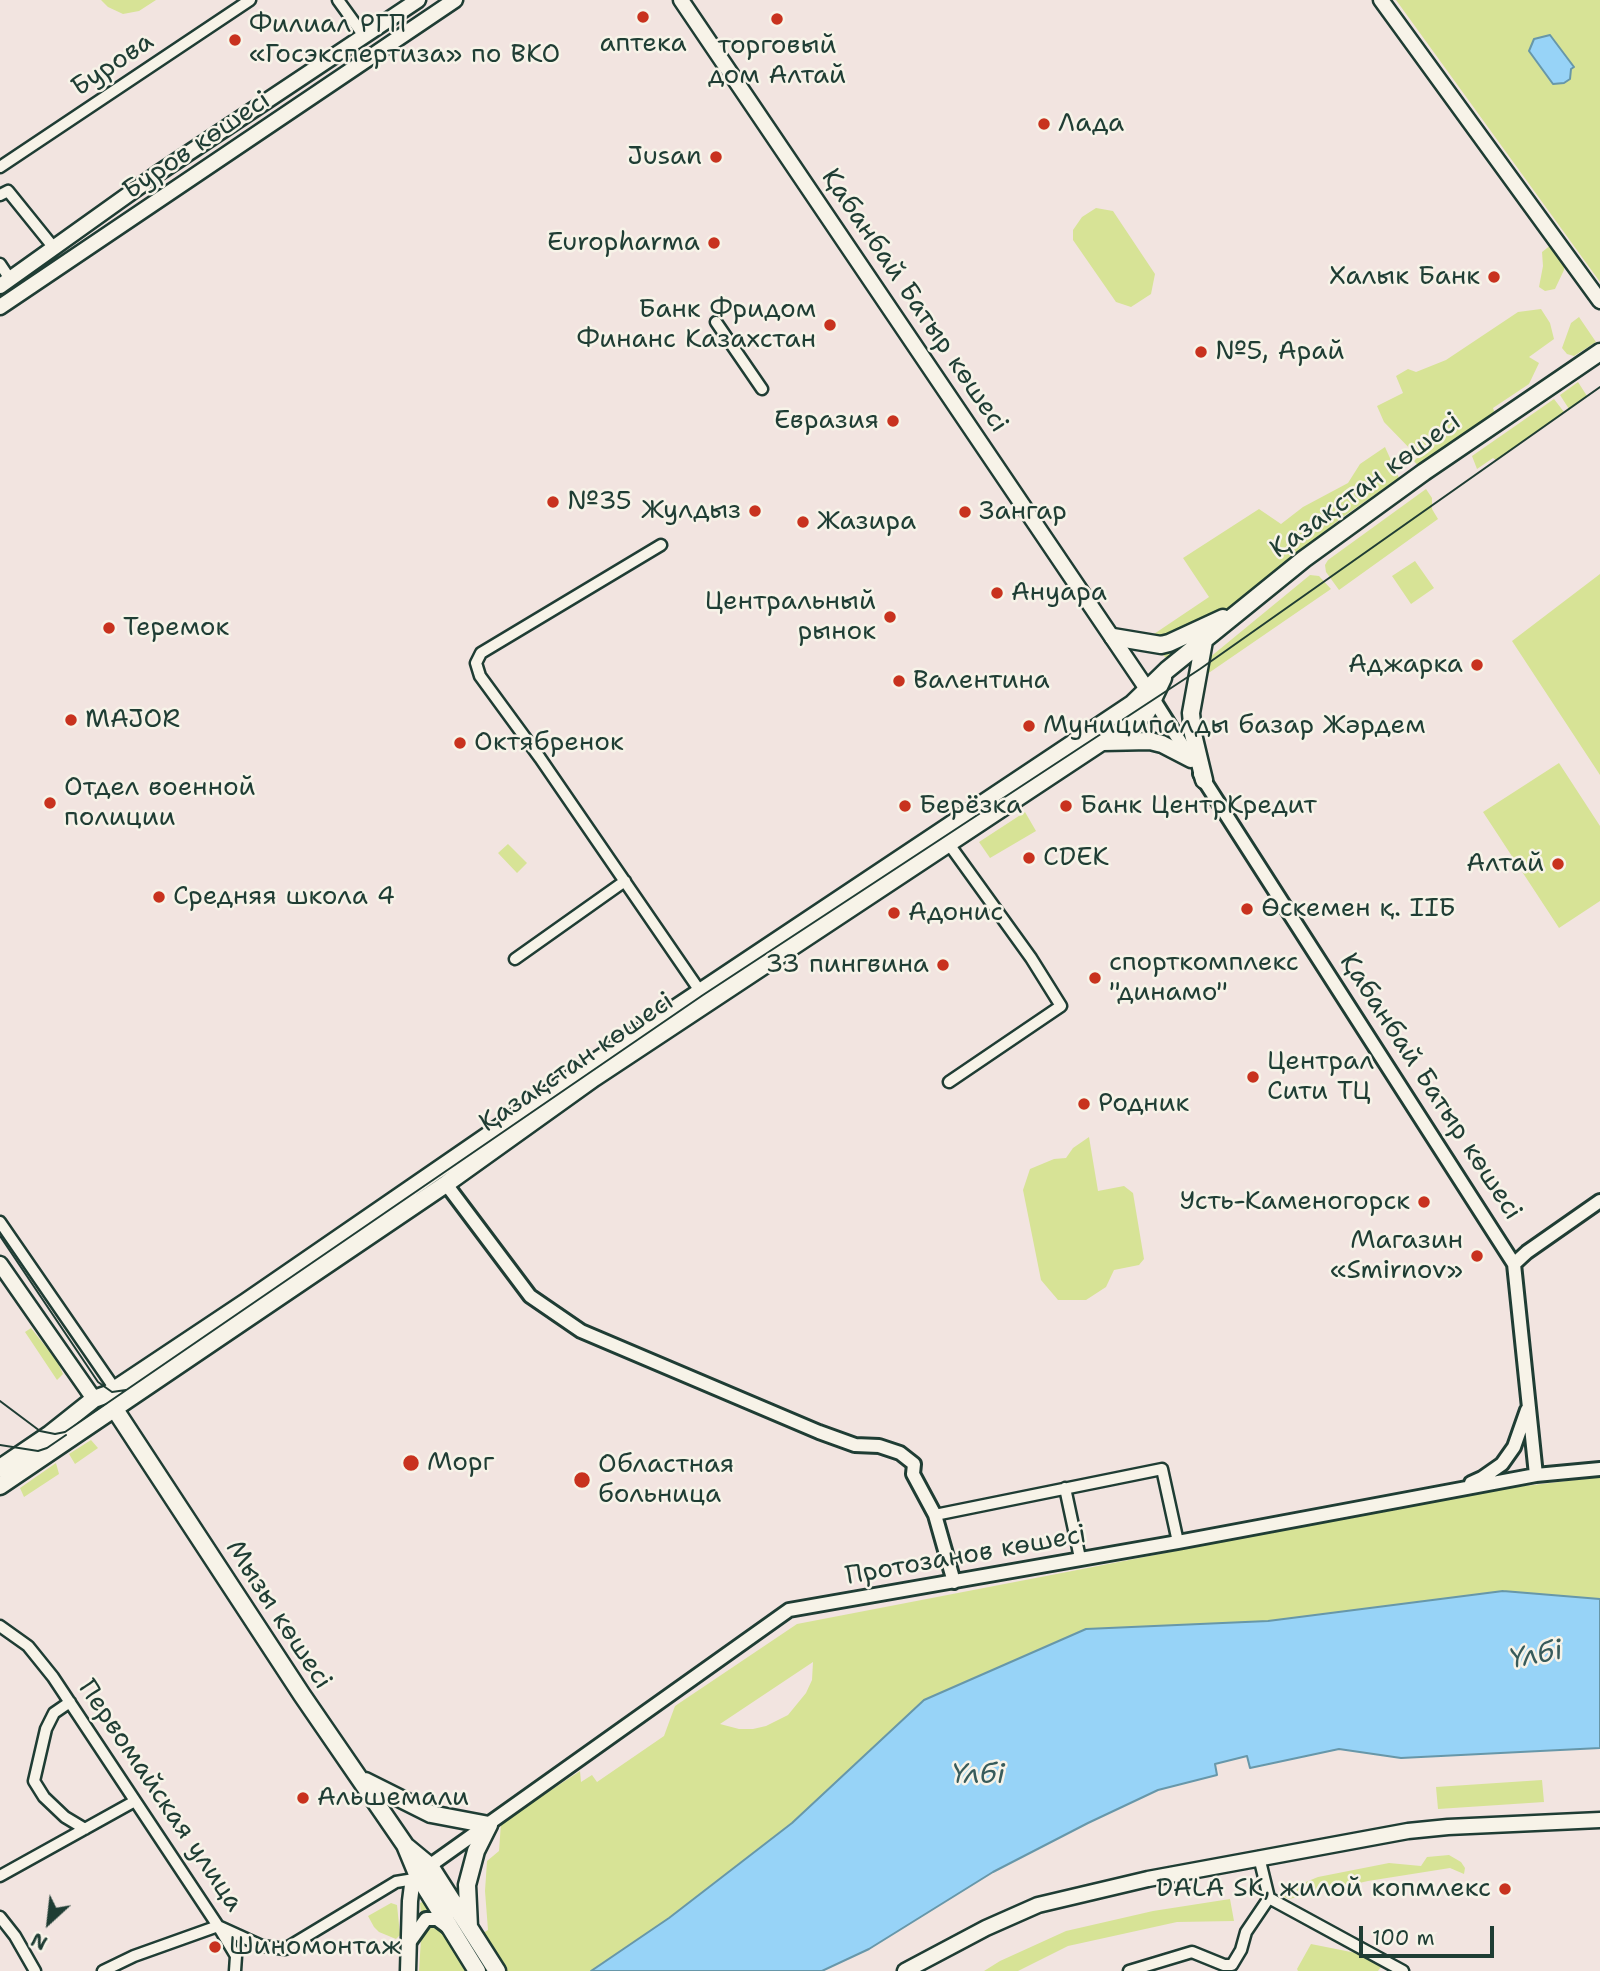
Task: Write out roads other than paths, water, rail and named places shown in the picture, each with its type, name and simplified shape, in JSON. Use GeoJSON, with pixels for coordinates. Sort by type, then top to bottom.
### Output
{"type":"FeatureCollection","features":[{"type":"Feature","properties":{"kind":"main road","name":"Буров көшесі"},"geometry":{"type":"LineString","coordinates":[[5,283],[157,174],[418,0]]}},
{"type":"Feature","properties":{"kind":"main road","name":"Буров көшесі"},"geometry":{"type":"LineString","coordinates":[[0,307],[455,0]]}},
{"type":"Feature","properties":{"kind":"main road","name":"Қабанбай Батыр көшесі"},"geometry":{"type":"LineString","coordinates":[[681,0],[1150,694]]}},
{"type":"Feature","properties":{"kind":"main road"},"geometry":{"type":"LineString","coordinates":[[1381,0],[1600,301]]}},
{"type":"Feature","properties":{"kind":"main road"},"geometry":{"type":"LineString","coordinates":[[270,98],[284,117]]}},
{"type":"Feature","properties":{"kind":"main road","name":"Қазақстан көшесі"},"geometry":{"type":"LineString","coordinates":[[0,1486],[137,1393],[250,1308],[1150,694],[1167,670],[1304,559],[1424,472],[1600,352]]}},
{"type":"Feature","properties":{"kind":"main road"},"geometry":{"type":"LineString","coordinates":[[1110,633],[1161,645],[1217,620],[1236,615]]}},
{"type":"Feature","properties":{"kind":"main road"},"geometry":{"type":"LineString","coordinates":[[1204,641],[1191,713],[1204,780]]}},
{"type":"Feature","properties":{"kind":"main road","name":"Қазақстан көшесі"},"geometry":{"type":"LineString","coordinates":[[944,837],[1103,742],[1147,712],[1150,694]]}},
{"type":"Feature","properties":{"kind":"main road"},"geometry":{"type":"LineString","coordinates":[[1103,742],[1150,741],[1191,759]]}},
{"type":"Feature","properties":{"kind":"main road"},"geometry":{"type":"LineString","coordinates":[[0,1264],[94,1399],[114,1408]]}},
{"type":"Feature","properties":{"kind":"main road","name":"Қазақстан көшесі"},"geometry":{"type":"LineString","coordinates":[[0,1468],[50,1434],[94,1399],[250,1308]]}},
{"type":"Feature","properties":{"kind":"main road"},"geometry":{"type":"LineString","coordinates":[[92,1424],[113,1423],[128,1430],[129,1410],[137,1393]]}},
{"type":"Feature","properties":{"kind":"main road","name":"Мызы көшесі"},"geometry":{"type":"LineString","coordinates":[[114,1408],[302,1695],[405,1845],[420,1873]]}},
{"type":"Feature","properties":{"kind":"main road"},"geometry":{"type":"LineString","coordinates":[[361,1779],[431,1814],[489,1825],[476,1851],[467,1885],[471,1929]]}},
{"type":"Feature","properties":{"kind":"main road"},"geometry":{"type":"LineString","coordinates":[[905,1971],[986,1928],[1038,1905],[1148,1879],[1408,1831],[1600,1820]]}},
{"type":"Feature","properties":{"kind":"main road"},"geometry":{"type":"LineString","coordinates":[[420,1873],[471,1929],[497,1971]]}},
{"type":"Feature","properties":{"kind":"main road"},"geometry":{"type":"LineString","coordinates":[[420,1873],[477,1971]]}},
{"type":"Feature","properties":{"kind":"main road"},"geometry":{"type":"LineString","coordinates":[[408,1971],[411,1940],[410,1901],[420,1873]]}},
{"type":"Feature","properties":{"kind":"street","name":"Бурова"},"geometry":{"type":"LineString","coordinates":[[0,167],[250,0]]}},
{"type":"Feature","properties":{"kind":"street"},"geometry":{"type":"LineString","coordinates":[[338,0],[364,36]]}},
{"type":"Feature","properties":{"kind":"street"},"geometry":{"type":"LineString","coordinates":[[0,195],[8,191],[54,248]]}},
{"type":"Feature","properties":{"kind":"street"},"geometry":{"type":"LineString","coordinates":[[0,264],[5,283]]}},
{"type":"Feature","properties":{"kind":"street"},"geometry":{"type":"LineString","coordinates":[[716,322],[762,389]]}},
{"type":"Feature","properties":{"kind":"street"},"geometry":{"type":"LineString","coordinates":[[661,544],[481,653],[475,663],[480,676],[517,725],[704,998]]}},
{"type":"Feature","properties":{"kind":"street","name":"Қабанбай Батыр көшесі"},"geometry":{"type":"LineString","coordinates":[[1150,694],[1514,1264]]}},
{"type":"Feature","properties":{"kind":"street"},"geometry":{"type":"LineString","coordinates":[[944,837],[1062,1006],[949,1082]]}},
{"type":"Feature","properties":{"kind":"street"},"geometry":{"type":"LineString","coordinates":[[515,959],[625,881]]}},
{"type":"Feature","properties":{"kind":"street"},"geometry":{"type":"LineString","coordinates":[[441,1177],[530,1296],[581,1331],[819,1432],[855,1446],[879,1446],[900,1453],[914,1464],[913,1474],[935,1514],[954,1582]]}},
{"type":"Feature","properties":{"kind":"street"},"geometry":{"type":"LineString","coordinates":[[1536,1475],[1514,1264],[1600,1200]]}},
{"type":"Feature","properties":{"kind":"street"},"geometry":{"type":"LineString","coordinates":[[0,1222],[115,1389]]}},
{"type":"Feature","properties":{"kind":"street"},"geometry":{"type":"LineString","coordinates":[[1455,1490],[1482,1478],[1502,1464],[1514,1447],[1529,1402]]}},
{"type":"Feature","properties":{"kind":"street"},"geometry":{"type":"LineString","coordinates":[[935,1514],[1162,1469],[1178,1542]]}},
{"type":"Feature","properties":{"kind":"street","name":"Протозанов көшесі"},"geometry":{"type":"LineString","coordinates":[[420,1873],[789,1610],[1178,1542],[1536,1475],[1600,1469]]}},
{"type":"Feature","properties":{"kind":"street"},"geometry":{"type":"LineString","coordinates":[[1065,1488],[1080,1558]]}},
{"type":"Feature","properties":{"kind":"street","name":"Первомайская улица"},"geometry":{"type":"LineString","coordinates":[[0,1626],[29,1646],[71,1702],[218,1926],[262,1946],[285,1949],[397,1882],[420,1873]]}},
{"type":"Feature","properties":{"kind":"street"},"geometry":{"type":"LineString","coordinates":[[71,1702],[54,1713],[46,1729],[34,1781],[44,1797],[65,1817],[86,1829]]}},
{"type":"Feature","properties":{"kind":"street"},"geometry":{"type":"LineString","coordinates":[[0,1876],[135,1801]]}},
{"type":"Feature","properties":{"kind":"street"},"geometry":{"type":"LineString","coordinates":[[1259,1857],[1269,1898],[1403,1971]]}},
{"type":"Feature","properties":{"kind":"street"},"geometry":{"type":"LineString","coordinates":[[1129,1971],[1192,1952],[1224,1965],[1231,1965],[1241,1950],[1246,1932],[1269,1898]]}},
{"type":"Feature","properties":{"kind":"street"},"geometry":{"type":"LineString","coordinates":[[0,1917],[15,1936],[35,1971]]}},
{"type":"Feature","properties":{"kind":"street"},"geometry":{"type":"LineString","coordinates":[[411,1940],[426,1919],[437,1919],[454,1934]]}},
{"type":"Feature","properties":{"kind":"street"},"geometry":{"type":"LineString","coordinates":[[103,1971],[134,1956],[218,1926],[236,1956],[235,1971]]}},
{"type":"Feature","properties":{"kind":"water"},"geometry":{"type":"Polygon","coordinates":[[[1550,35],[1574,67],[1571,69],[1570,79],[1564,83],[1553,84],[1529,51],[1534,39],[1550,35]]]}},
{"type":"Feature","properties":{"kind":"water","name":"Үлбі"},"geometry":{"type":"Polygon","coordinates":[[[1503,1591],[1600,1599],[1600,1748],[1401,1758],[1339,1749],[1250,1768],[1247,1756],[1215,1764],[1217,1775],[1158,1790],[1088,1823],[993,1872],[869,1949],[822,1971],[591,1971],[669,1918],[792,1823],[924,1700],[1086,1629],[1268,1621],[1503,1591]]]}},
{"type":"Feature","properties":{"kind":"tram line"},"geometry":{"type":"LineString","coordinates":[[0,1401],[40,1431],[55,1434],[65,1432],[703,995],[1200,669],[1600,387]]}},
{"type":"Feature","properties":{"kind":"tram line"},"geometry":{"type":"LineString","coordinates":[[0,1236],[98,1382],[112,1392],[126,1390]]}},
{"type":"Feature","properties":{"kind":"tram line"},"geometry":{"type":"LineString","coordinates":[[0,1445],[38,1451],[66,1435]]}},
{"type":"Feature","properties":{"kind":"place","name":"аптека"},"geometry":{"type":"Point","coordinates":[643,17]}},
{"type":"Feature","properties":{"kind":"place","name":"торговый дом Алтай"},"geometry":{"type":"Point","coordinates":[777,19]}},
{"type":"Feature","properties":{"kind":"place","name":"Филиал РГП «Госэкспертиза» по ВКО"},"geometry":{"type":"Point","coordinates":[235,40]}},
{"type":"Feature","properties":{"kind":"place","name":"Лада"},"geometry":{"type":"Point","coordinates":[1044,124]}},
{"type":"Feature","properties":{"kind":"place","name":"Jusan"},"geometry":{"type":"Point","coordinates":[716,157]}},
{"type":"Feature","properties":{"kind":"place","name":"Europharma"},"geometry":{"type":"Point","coordinates":[714,243]}},
{"type":"Feature","properties":{"kind":"place","name":"Халык Банк"},"geometry":{"type":"Point","coordinates":[1494,277]}},
{"type":"Feature","properties":{"kind":"place","name":"Банк Фридом Финанс Казахстан"},"geometry":{"type":"Point","coordinates":[830,325]}},
{"type":"Feature","properties":{"kind":"place","name":"№5, Арай"},"geometry":{"type":"Point","coordinates":[1201,352]}},
{"type":"Feature","properties":{"kind":"place","name":"Евразия"},"geometry":{"type":"Point","coordinates":[893,421]}},
{"type":"Feature","properties":{"kind":"place","name":"№35"},"geometry":{"type":"Point","coordinates":[553,502]}},
{"type":"Feature","properties":{"kind":"place","name":"Жулдыз"},"geometry":{"type":"Point","coordinates":[755,511]}},
{"type":"Feature","properties":{"kind":"place","name":"Зангар"},"geometry":{"type":"Point","coordinates":[965,512]}},
{"type":"Feature","properties":{"kind":"place","name":"Жазира"},"geometry":{"type":"Point","coordinates":[803,522]}},
{"type":"Feature","properties":{"kind":"place","name":"Ануара"},"geometry":{"type":"Point","coordinates":[997,593]}},
{"type":"Feature","properties":{"kind":"place","name":"Центральный рынок"},"geometry":{"type":"Point","coordinates":[890,617]}},
{"type":"Feature","properties":{"kind":"place","name":"Теремок"},"geometry":{"type":"Point","coordinates":[109,628]}},
{"type":"Feature","properties":{"kind":"place","name":"Аджарка"},"geometry":{"type":"Point","coordinates":[1477,665]}},
{"type":"Feature","properties":{"kind":"place","name":"Валентина"},"geometry":{"type":"Point","coordinates":[899,681]}},
{"type":"Feature","properties":{"kind":"place","name":"MAJOR"},"geometry":{"type":"Point","coordinates":[71,720]}},
{"type":"Feature","properties":{"kind":"place","name":"Муниципалды базар Жәрдем"},"geometry":{"type":"Point","coordinates":[1029,726]}},
{"type":"Feature","properties":{"kind":"place","name":"Октябренок"},"geometry":{"type":"Point","coordinates":[460,743]}},
{"type":"Feature","properties":{"kind":"place","name":"Отдел военной полиции"},"geometry":{"type":"Point","coordinates":[50,803]}},
{"type":"Feature","properties":{"kind":"place","name":"Берёзка"},"geometry":{"type":"Point","coordinates":[905,806]}},
{"type":"Feature","properties":{"kind":"place","name":"Банк ЦентрКредит"},"geometry":{"type":"Point","coordinates":[1066,806]}},
{"type":"Feature","properties":{"kind":"place","name":"CDEK"},"geometry":{"type":"Point","coordinates":[1029,858]}},
{"type":"Feature","properties":{"kind":"place","name":"Алтай"},"geometry":{"type":"Point","coordinates":[1558,864]}},
{"type":"Feature","properties":{"kind":"place","name":"Средняя школа 4"},"geometry":{"type":"Point","coordinates":[159,897]}},
{"type":"Feature","properties":{"kind":"place","name":"Өскемен қ. ІІБ"},"geometry":{"type":"Point","coordinates":[1247,909]}},
{"type":"Feature","properties":{"kind":"place","name":"Адонис"},"geometry":{"type":"Point","coordinates":[894,913]}},
{"type":"Feature","properties":{"kind":"place","name":"33 пингвина"},"geometry":{"type":"Point","coordinates":[943,965]}},
{"type":"Feature","properties":{"kind":"place","name":"спорткомплекс \"динамо\""},"geometry":{"type":"Point","coordinates":[1095,978]}},
{"type":"Feature","properties":{"kind":"place","name":"Централ Сити ТЦ"},"geometry":{"type":"Point","coordinates":[1253,1077]}},
{"type":"Feature","properties":{"kind":"place","name":"Родник"},"geometry":{"type":"Point","coordinates":[1084,1104]}},
{"type":"Feature","properties":{"kind":"place","name":"Усть-Каменогорск"},"geometry":{"type":"Point","coordinates":[1424,1202]}},
{"type":"Feature","properties":{"kind":"place","name":"Магазин «Smirnov»"},"geometry":{"type":"Point","coordinates":[1477,1256]}},
{"type":"Feature","properties":{"kind":"place","name":"Морг"},"geometry":{"type":"Point","coordinates":[411,1463]}},
{"type":"Feature","properties":{"kind":"place","name":"Областная больница"},"geometry":{"type":"Point","coordinates":[582,1480]}},
{"type":"Feature","properties":{"kind":"place","name":"Альшемали"},"geometry":{"type":"Point","coordinates":[303,1798]}},
{"type":"Feature","properties":{"kind":"place","name":"DALA SK, жилой копмлекс"},"geometry":{"type":"Point","coordinates":[1505,1889]}},
{"type":"Feature","properties":{"kind":"place","name":"Шиномонтаж"},"geometry":{"type":"Point","coordinates":[215,1947]}}]}
